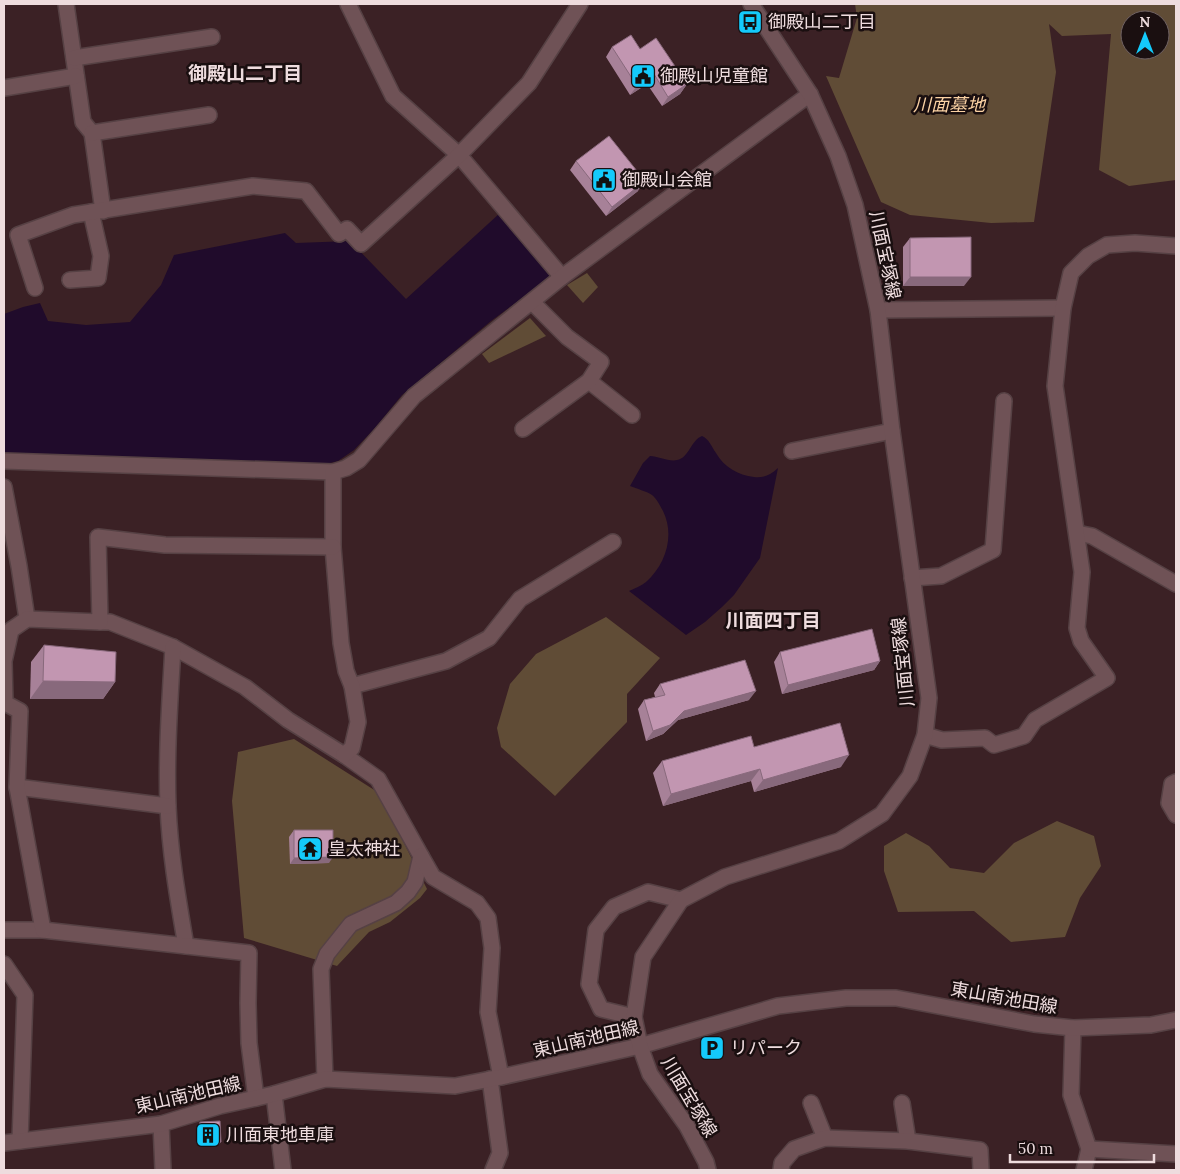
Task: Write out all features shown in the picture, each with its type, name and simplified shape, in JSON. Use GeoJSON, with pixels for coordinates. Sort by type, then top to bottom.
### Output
{"type":"FeatureCollection","features":[{"type":"Feature","properties":{"kind":"street"},"geometry":{"type":"LineString","coordinates":[[66,4],[83,122],[92,133],[100,256],[98,278],[70,280]]}},
{"type":"Feature","properties":{"kind":"street"},"geometry":{"type":"LineString","coordinates":[[348,4],[393,96],[459,155],[562,277]]}},
{"type":"Feature","properties":{"kind":"street"},"geometry":{"type":"LineString","coordinates":[[35,288],[18,235],[74,215],[253,186],[306,191],[339,234],[347,229],[361,244],[459,155],[529,83],[580,4]]}},
{"type":"Feature","properties":{"kind":"street","name":"川面宝塚線"},"geometry":{"type":"LineString","coordinates":[[708,1170],[688,1126],[650,1074],[640,1046],[634,1017],[643,957],[681,900],[725,876],[839,840],[882,814],[910,776],[925,736],[929,698],[892,431],[878,310],[855,205],[838,156],[810,94],[751,4]]}},
{"type":"Feature","properties":{"kind":"street"},"geometry":{"type":"LineString","coordinates":[[74,58],[212,37]]}},
{"type":"Feature","properties":{"kind":"street"},"geometry":{"type":"LineString","coordinates":[[4,88],[76,76]]}},
{"type":"Feature","properties":{"kind":"street"},"geometry":{"type":"LineString","coordinates":[[4,460],[333,472],[346,468],[359,460],[414,396],[562,277],[810,94]]}},
{"type":"Feature","properties":{"kind":"street"},"geometry":{"type":"LineString","coordinates":[[92,133],[209,115]]}},
{"type":"Feature","properties":{"kind":"street"},"geometry":{"type":"LineString","coordinates":[[925,736],[942,740],[985,738],[994,745],[1024,736],[1035,720],[1107,678],[1081,641],[1077,628],[1082,572],[1055,386],[1064,308],[1071,274],[1088,256],[1106,245],[1135,243],[1176,246]]}},
{"type":"Feature","properties":{"kind":"street"},"geometry":{"type":"LineString","coordinates":[[523,428],[589,381],[600,362],[567,337],[532,302]]}},
{"type":"Feature","properties":{"kind":"street"},"geometry":{"type":"LineString","coordinates":[[878,310],[1064,308]]}},
{"type":"Feature","properties":{"kind":"street"},"geometry":{"type":"LineString","coordinates":[[589,381],[632,415]]}},
{"type":"Feature","properties":{"kind":"street"},"geometry":{"type":"LineString","coordinates":[[912,578],[941,576],[993,550],[1004,401]]}},
{"type":"Feature","properties":{"kind":"street"},"geometry":{"type":"LineString","coordinates":[[792,451],[892,431]]}},
{"type":"Feature","properties":{"kind":"street"},"geometry":{"type":"LineString","coordinates":[[333,472],[333,547],[341,643],[346,671],[352,686],[358,722],[352,748],[344,755]]}},
{"type":"Feature","properties":{"kind":"street"},"geometry":{"type":"LineString","coordinates":[[4,487],[11,566],[27,619]]}},
{"type":"Feature","properties":{"kind":"street"},"geometry":{"type":"LineString","coordinates":[[1077,533],[1092,536],[1176,584]]}},
{"type":"Feature","properties":{"kind":"street"},"geometry":{"type":"LineString","coordinates":[[100,622],[98,537],[165,545],[333,547]]}},
{"type":"Feature","properties":{"kind":"street"},"geometry":{"type":"LineString","coordinates":[[352,686],[446,661],[489,638],[520,599],[613,542]]}},
{"type":"Feature","properties":{"kind":"street"},"geometry":{"type":"LineString","coordinates":[[43,930],[17,787],[20,711],[4,703],[4,661],[11,630],[27,619],[110,622],[173,647],[245,687],[288,720],[378,779],[433,877],[477,903],[488,918],[492,948],[488,1012],[496,1078],[500,1153],[493,1170]]}},
{"type":"Feature","properties":{"kind":"street"},"geometry":{"type":"LineString","coordinates":[[173,647],[169,722],[168,806],[173,868],[186,946]]}},
{"type":"Feature","properties":{"kind":"street"},"geometry":{"type":"LineString","coordinates":[[1176,782],[1172,784],[1169,803],[1176,815]]}},
{"type":"Feature","properties":{"kind":"street"},"geometry":{"type":"LineString","coordinates":[[17,787],[168,806]]}},
{"type":"Feature","properties":{"kind":"street"},"geometry":{"type":"LineString","coordinates":[[324,1079],[321,970],[327,954],[351,924],[396,903],[408,892],[415,882],[421,856]]}},
{"type":"Feature","properties":{"kind":"street"},"geometry":{"type":"LineString","coordinates":[[634,1017],[600,1009],[589,984],[596,930],[614,907],[648,892],[681,900]]}},
{"type":"Feature","properties":{"kind":"street"},"geometry":{"type":"LineString","coordinates":[[4,930],[43,930],[250,953],[249,1043],[256,1098]]}},
{"type":"Feature","properties":{"kind":"street"},"geometry":{"type":"LineString","coordinates":[[4,964],[25,995],[20,1141]]}},
{"type":"Feature","properties":{"kind":"street","name":"東山南池田線"},"geometry":{"type":"LineString","coordinates":[[4,1143],[162,1124],[220,1106],[274,1094],[324,1079],[455,1086],[640,1046],[778,1006],[846,998],[896,998],[1034,1024],[1073,1028],[1151,1025],[1176,1020]]}},
{"type":"Feature","properties":{"kind":"street"},"geometry":{"type":"LineString","coordinates":[[1073,1028],[1071,1095],[1090,1149],[1084,1170]]}},
{"type":"Feature","properties":{"kind":"street"},"geometry":{"type":"LineString","coordinates":[[274,1094],[283,1170]]}},
{"type":"Feature","properties":{"kind":"street"},"geometry":{"type":"LineString","coordinates":[[811,1103],[825,1138]]}},
{"type":"Feature","properties":{"kind":"street"},"geometry":{"type":"LineString","coordinates":[[902,1103],[908,1141]]}},
{"type":"Feature","properties":{"kind":"street"},"geometry":{"type":"LineString","coordinates":[[162,1124],[163,1170]]}},
{"type":"Feature","properties":{"kind":"street"},"geometry":{"type":"LineString","coordinates":[[781,1170],[782,1163],[794,1149],[825,1138],[908,1141],[980,1150],[981,1170]]}},
{"type":"Feature","properties":{"kind":"street"},"geometry":{"type":"LineString","coordinates":[[1090,1149],[1176,1154]]}},
{"type":"Feature","properties":{"kind":"green space","name":"川面墓地"},"geometry":{"type":"Polygon","coordinates":[[[855,4],[1176,4],[1176,180],[1129,186],[1099,170],[1111,34],[1062,36],[1049,24],[1056,72],[1034,222],[991,223],[910,215],[881,202],[826,76],[839,78],[857,18],[855,4]]]}},
{"type":"Feature","properties":{"kind":"green space"},"geometry":{"type":"Polygon","coordinates":[[[587,273],[598,287],[583,303],[567,285],[587,273]]]}},
{"type":"Feature","properties":{"kind":"green space"},"geometry":{"type":"Polygon","coordinates":[[[530,318],[546,336],[489,363],[482,354],[530,318]]]}},
{"type":"Feature","properties":{"kind":"green space"},"geometry":{"type":"Polygon","coordinates":[[[606,617],[660,658],[627,694],[627,722],[555,796],[501,747],[497,728],[510,684],[536,654],[606,617]]]}},
{"type":"Feature","properties":{"kind":"green space"},"geometry":{"type":"Polygon","coordinates":[[[294,739],[379,793],[427,889],[420,898],[390,922],[369,932],[337,966],[244,938],[232,801],[238,752],[294,739]]]}},
{"type":"Feature","properties":{"kind":"green space"},"geometry":{"type":"Polygon","coordinates":[[[1057,821],[1094,836],[1101,866],[1080,898],[1065,937],[1011,942],[974,911],[898,912],[884,871],[884,846],[906,833],[929,846],[950,868],[984,873],[1014,843],[1057,821]]]}},
{"type":"Feature","properties":{"kind":"shaded area"},"geometry":{"type":"Polygon","coordinates":[[[500,213],[552,276],[491,321],[402,395],[354,450],[338,461],[322,465],[4,454],[4,314],[40,303],[48,321],[86,325],[130,322],[161,285],[174,255],[285,233],[296,243],[350,241],[406,299],[500,213]]]}},
{"type":"Feature","properties":{"kind":"shaded area"},"geometry":{"type":"Polygon","coordinates":[[[702,436],[708,441],[719,458],[737,472],[748,476],[761,477],[770,474],[778,468],[760,558],[734,595],[705,622],[686,635],[629,591],[644,583],[659,567],[668,539],[667,520],[657,501],[650,494],[630,486],[643,463],[650,456],[671,460],[681,459],[695,441],[702,436]]]}},
{"type":"Feature","properties":{"kind":"building"},"geometry":{"type":"Polygon","coordinates":[[[631,35],[640,49],[656,38],[687,84],[668,97],[654,74],[637,86],[612,47],[631,35]]]}},
{"type":"Feature","properties":{"kind":"building","name":"御殿山会館"},"geometry":{"type":"Polygon","coordinates":[[[609,136],[645,181],[612,207],[576,161],[609,136]]]}},
{"type":"Feature","properties":{"kind":"building"},"geometry":{"type":"Polygon","coordinates":[[[971,237],[971,277],[910,277],[910,238],[971,237]]]}},
{"type":"Feature","properties":{"kind":"building"},"geometry":{"type":"Polygon","coordinates":[[[872,629],[880,661],[788,685],[780,652],[872,629]]]}},
{"type":"Feature","properties":{"kind":"building"},"geometry":{"type":"Polygon","coordinates":[[[44,645],[116,652],[115,682],[43,681],[44,645]]]}},
{"type":"Feature","properties":{"kind":"building"},"geometry":{"type":"Polygon","coordinates":[[[745,660],[756,691],[684,711],[670,725],[653,731],[644,700],[665,695],[660,684],[745,660]]]}},
{"type":"Feature","properties":{"kind":"building"},"geometry":{"type":"Polygon","coordinates":[[[840,723],[849,755],[763,780],[760,769],[671,794],[662,761],[751,736],[754,747],[840,723]]]}},
{"type":"Feature","properties":{"kind":"building"},"geometry":{"type":"Polygon","coordinates":[[[294,830],[333,830],[333,857],[294,858],[294,830]]]}},
{"type":"Feature","properties":{"kind":"building","name":"川面東地車庫"},"geometry":{"type":"Polygon","coordinates":[[[220,1121],[221,1142],[201,1143],[200,1122],[220,1121]]]}},
{"type":"Feature","properties":{"kind":"place","name":"御殿山二丁目"},"geometry":{"type":"Point","coordinates":[750,22]}},
{"type":"Feature","properties":{"kind":"place","name":"御殿山児童館"},"geometry":{"type":"Point","coordinates":[643,76]}},
{"type":"Feature","properties":{"kind":"place","name":"御殿山会館"},"geometry":{"type":"Point","coordinates":[604,180]}},
{"type":"Feature","properties":{"kind":"place","name":"皇太神社"},"geometry":{"type":"Point","coordinates":[310,849]}},
{"type":"Feature","properties":{"kind":"place","name":"リパーク"},"geometry":{"type":"Point","coordinates":[712,1048]}},
{"type":"Feature","properties":{"kind":"place","name":"川面東地車庫"},"geometry":{"type":"Point","coordinates":[208,1135]}},
{"type":"Feature","properties":{"kind":"district","name":"御殿山二丁目"},"geometry":{"type":"Point","coordinates":[245,73]}},
{"type":"Feature","properties":{"kind":"district","name":"川面四丁目"},"geometry":{"type":"Point","coordinates":[773,620]}}]}
